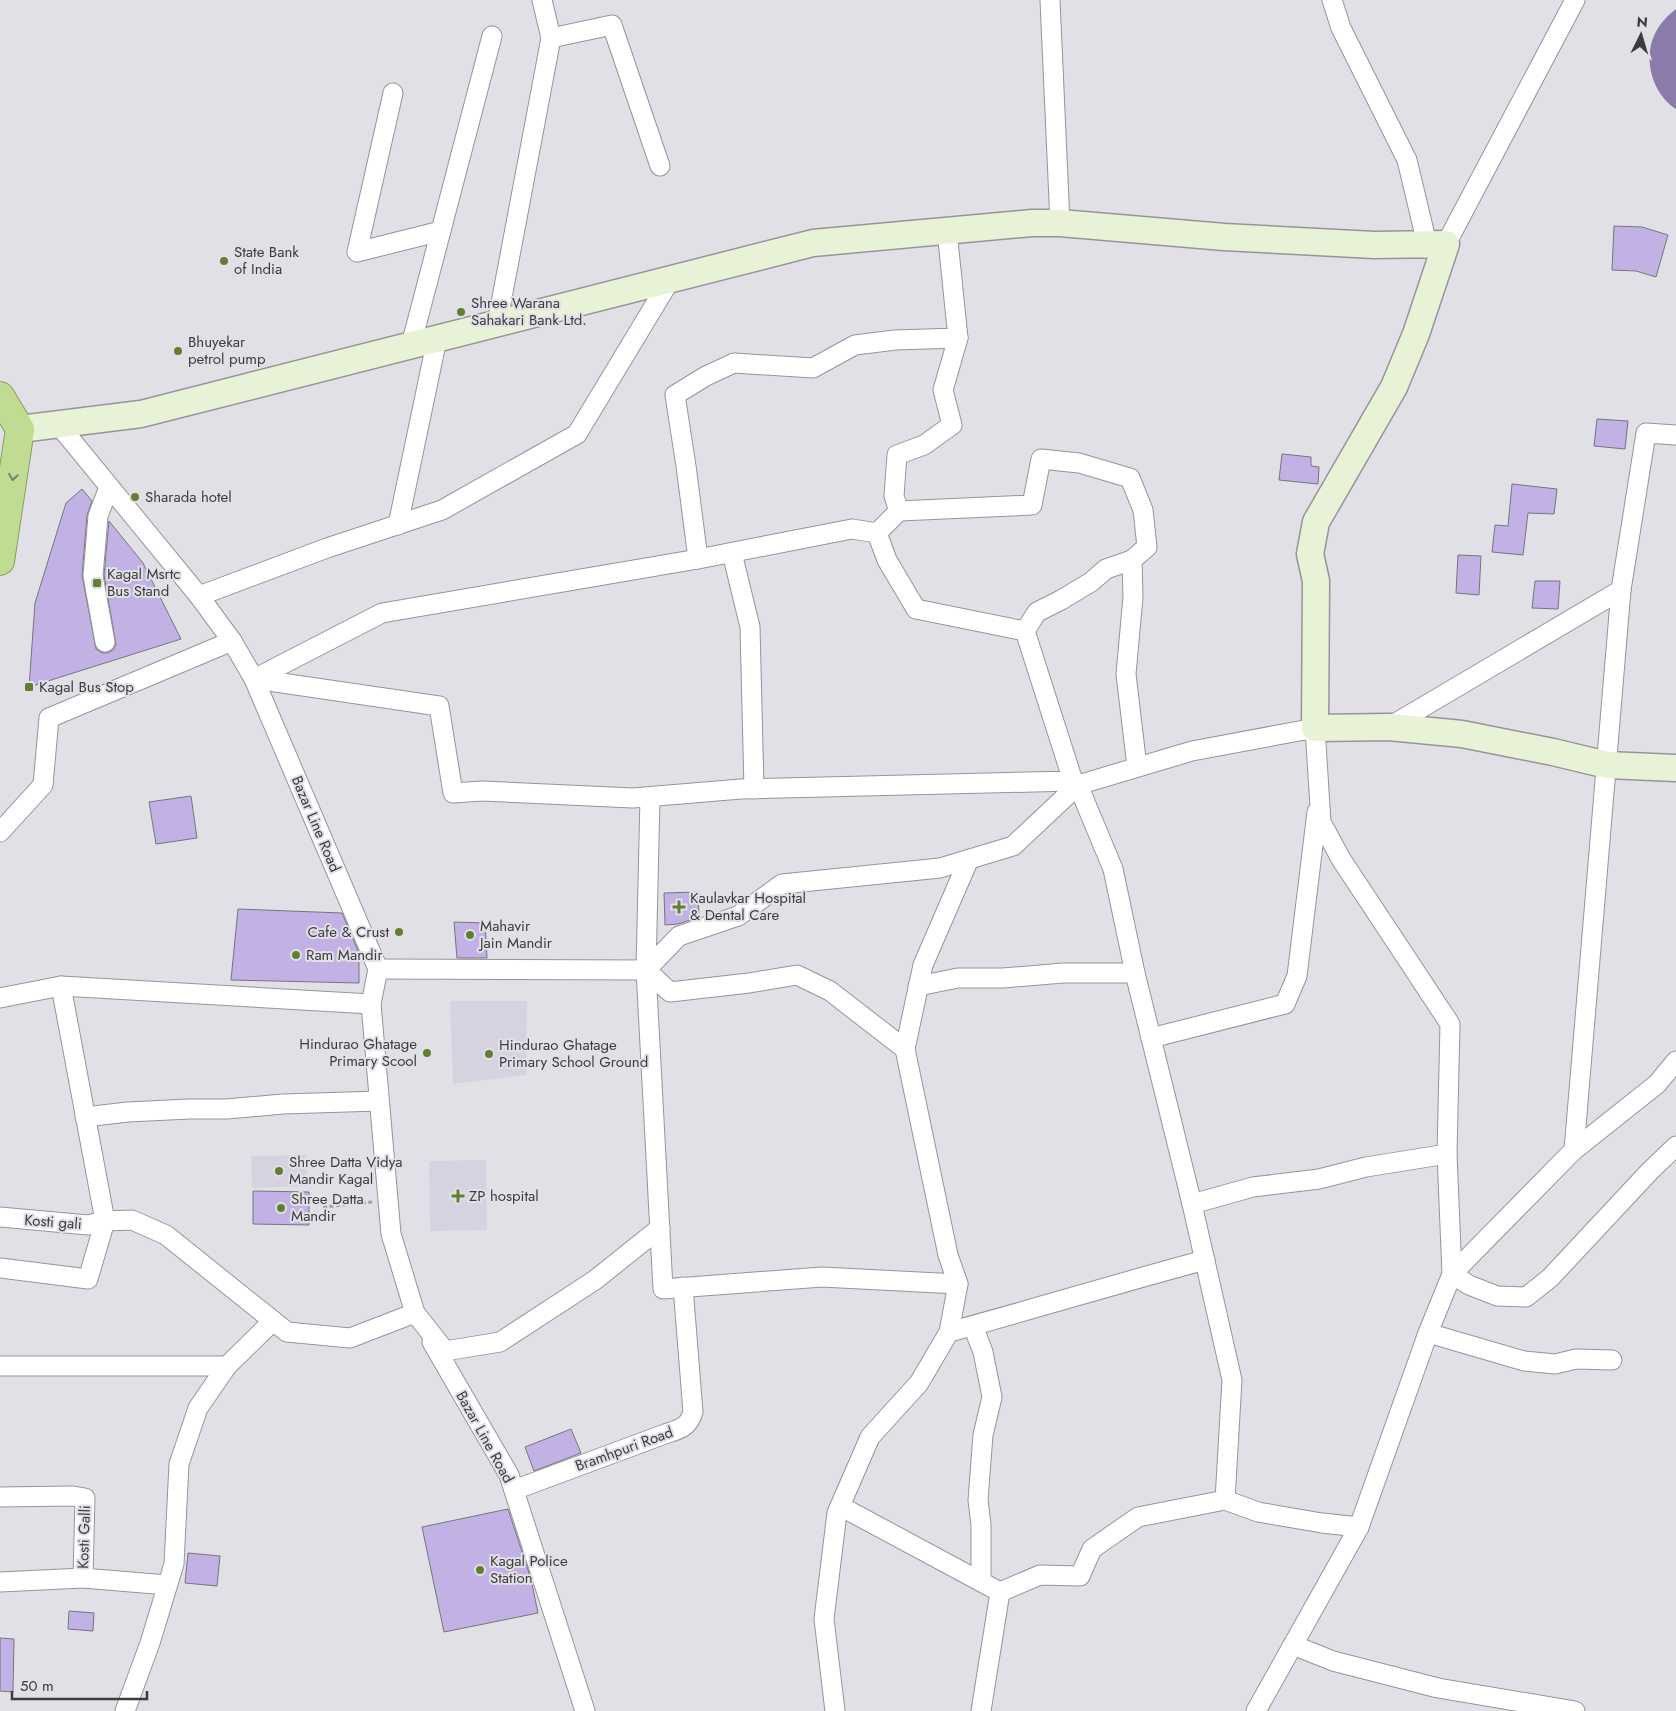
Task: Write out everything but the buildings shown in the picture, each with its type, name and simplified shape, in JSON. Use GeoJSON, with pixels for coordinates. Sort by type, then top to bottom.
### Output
{"type":"FeatureCollection","features":[{"type":"Feature","properties":{"kind":"highway"},"geometry":{"type":"LineString","coordinates":[[0,396],[20,429],[0,561]]}},
{"type":"Feature","properties":{"kind":"main road"},"geometry":{"type":"LineString","coordinates":[[20,429],[141,414],[813,243],[1032,223],[1060,223],[1224,237],[1374,245],[1437,244],[1416,334],[1394,387],[1316,522],[1310,554],[1316,581],[1315,728],[1388,727],[1462,734],[1607,765],[1676,768]]}},
{"type":"Feature","properties":{"kind":"street"},"geometry":{"type":"LineString","coordinates":[[497,324],[551,38],[542,0]]}},
{"type":"Feature","properties":{"kind":"street"},"geometry":{"type":"LineString","coordinates":[[1050,0],[1060,223]]}},
{"type":"Feature","properties":{"kind":"street"},"geometry":{"type":"LineString","coordinates":[[1332,0],[1341,28],[1407,160],[1437,244]]}},
{"type":"Feature","properties":{"kind":"street"},"geometry":{"type":"LineString","coordinates":[[1437,244],[1575,0]]}},
{"type":"Feature","properties":{"kind":"street"},"geometry":{"type":"LineString","coordinates":[[551,38],[612,25],[660,166]]}},
{"type":"Feature","properties":{"kind":"street"},"geometry":{"type":"LineString","coordinates":[[411,345],[492,36]]}},
{"type":"Feature","properties":{"kind":"street"},"geometry":{"type":"LineString","coordinates":[[393,93],[357,252],[441,231]]}},
{"type":"Feature","properties":{"kind":"street"},"geometry":{"type":"LineString","coordinates":[[899,511],[894,496],[897,455],[924,445],[952,424],[943,390],[958,338],[947,231]]}},
{"type":"Feature","properties":{"kind":"street"},"geometry":{"type":"LineString","coordinates":[[198,596],[327,548],[442,510],[577,434],[670,280]]}},
{"type":"Feature","properties":{"kind":"street"},"geometry":{"type":"LineString","coordinates":[[698,559],[675,395],[706,376],[734,363],[813,368],[855,345],[895,340],[958,338]]}},
{"type":"Feature","properties":{"kind":"street"},"geometry":{"type":"LineString","coordinates":[[398,524],[437,339]]}},
{"type":"Feature","properties":{"kind":"street","name":"Bazar Line Road"},"geometry":{"type":"LineString","coordinates":[[58,424],[198,596],[232,642],[254,679],[378,969]]}},
{"type":"Feature","properties":{"kind":"street"},"geometry":{"type":"LineString","coordinates":[[1574,1150],[1621,590],[1646,433],[1676,435]]}},
{"type":"Feature","properties":{"kind":"street"},"geometry":{"type":"LineString","coordinates":[[254,679],[439,706],[453,793],[482,791],[633,798],[754,789],[1073,780],[1025,632],[1037,612],[1091,582],[1106,569],[1132,560],[1147,548],[1143,510],[1130,478],[1079,462],[1041,459],[1032,505],[899,511],[877,533]]}},
{"type":"Feature","properties":{"kind":"street"},"geometry":{"type":"LineString","coordinates":[[105,642],[93,576],[98,516],[109,487]]}},
{"type":"Feature","properties":{"kind":"street"},"geometry":{"type":"LineString","coordinates":[[254,679],[382,613],[698,559],[852,529],[877,533]]}},
{"type":"Feature","properties":{"kind":"street"},"geometry":{"type":"LineString","coordinates":[[877,533],[887,560],[916,609],[1025,632]]}},
{"type":"Feature","properties":{"kind":"street"},"geometry":{"type":"LineString","coordinates":[[732,552],[750,627],[754,789]]}},
{"type":"Feature","properties":{"kind":"street"},"geometry":{"type":"LineString","coordinates":[[1132,560],[1133,597],[1126,674],[1137,767]]}},
{"type":"Feature","properties":{"kind":"street"},"geometry":{"type":"LineString","coordinates":[[1388,727],[1621,590]]}},
{"type":"Feature","properties":{"kind":"street"},"geometry":{"type":"LineString","coordinates":[[0,832],[43,784],[49,718],[232,642]]}},
{"type":"Feature","properties":{"kind":"street"},"geometry":{"type":"LineString","coordinates":[[646,970],[679,936],[738,916],[782,884],[940,868],[969,860],[1013,846],[1078,785],[1192,751],[1315,728],[1321,822],[1341,859],[1450,1024],[1447,1154],[1452,1274]]}},
{"type":"Feature","properties":{"kind":"street"},"geometry":{"type":"LineString","coordinates":[[1078,785],[1113,869],[1135,974],[1192,1204],[1232,1380],[1225,1500]]}},
{"type":"Feature","properties":{"kind":"street"},"geometry":{"type":"LineString","coordinates":[[1151,1038],[1285,1004],[1297,976],[1319,791]]}},
{"type":"Feature","properties":{"kind":"street"},"geometry":{"type":"LineString","coordinates":[[650,797],[646,970],[663,1289],[822,1277],[958,1284]]}},
{"type":"Feature","properties":{"kind":"street"},"geometry":{"type":"LineString","coordinates":[[835,1711],[824,1619],[837,1513],[870,1437],[919,1383],[949,1332],[958,1284],[948,1255],[905,1048],[923,964],[969,860]]}},
{"type":"Feature","properties":{"kind":"street"},"geometry":{"type":"LineString","coordinates":[[660,1228],[595,1280],[500,1342],[445,1352],[415,1313],[391,1234],[371,1004],[378,969],[646,970],[670,992],[749,983],[797,975],[830,991],[905,1048]]}},
{"type":"Feature","properties":{"kind":"street"},"geometry":{"type":"LineString","coordinates":[[918,986],[958,978],[1003,978],[1063,972],[1135,974]]}},
{"type":"Feature","properties":{"kind":"street"},"geometry":{"type":"LineString","coordinates":[[0,998],[61,986],[371,1004]]}},
{"type":"Feature","properties":{"kind":"street"},"geometry":{"type":"LineString","coordinates":[[0,1268],[88,1279],[105,1221],[61,986]]}},
{"type":"Feature","properties":{"kind":"street"},"geometry":{"type":"LineString","coordinates":[[1264,1707],[1293,1645],[1359,1527],[1428,1333],[1452,1274],[1574,1150],[1657,1084],[1676,1060]]}},
{"type":"Feature","properties":{"kind":"street"},"geometry":{"type":"LineString","coordinates":[[85,1117],[128,1112],[379,1101]]}},
{"type":"Feature","properties":{"kind":"street"},"geometry":{"type":"LineString","coordinates":[[1452,1274],[1469,1285],[1497,1296],[1526,1297],[1550,1278],[1643,1178],[1676,1146]]}},
{"type":"Feature","properties":{"kind":"street"},"geometry":{"type":"LineString","coordinates":[[1192,1204],[1253,1187],[1319,1178],[1366,1167],[1447,1154]]}},
{"type":"Feature","properties":{"kind":"street","name":"Kosti gali"},"geometry":{"type":"LineString","coordinates":[[0,1217],[88,1225],[105,1221],[132,1220],[166,1234],[287,1332],[350,1338],[415,1313]]}},
{"type":"Feature","properties":{"kind":"street"},"geometry":{"type":"LineString","coordinates":[[949,1332],[1205,1260]]}},
{"type":"Feature","properties":{"kind":"street","name":"Bramhpuri Road"},"geometry":{"type":"LineString","coordinates":[[514,1490],[665,1434],[690,1422],[693,1412],[683,1287]]}},
{"type":"Feature","properties":{"kind":"street","name":"Bazar Line Road"},"geometry":{"type":"LineString","coordinates":[[415,1313],[509,1475],[585,1711]]}},
{"type":"Feature","properties":{"kind":"street"},"geometry":{"type":"LineString","coordinates":[[125,1711],[150,1643],[174,1564],[180,1464],[198,1408],[227,1366],[272,1321]]}},
{"type":"Feature","properties":{"kind":"street"},"geometry":{"type":"LineString","coordinates":[[973,1326],[983,1352],[992,1397],[983,1435],[979,1490],[981,1581]]}},
{"type":"Feature","properties":{"kind":"street"},"geometry":{"type":"LineString","coordinates":[[1428,1333],[1524,1361],[1556,1364],[1576,1359],[1612,1360]]}},
{"type":"Feature","properties":{"kind":"street"},"geometry":{"type":"LineString","coordinates":[[0,1366],[227,1366]]}},
{"type":"Feature","properties":{"kind":"street","name":"Kosti Galli"},"geometry":{"type":"LineString","coordinates":[[0,1497],[73,1496],[85,1498],[82,1578],[167,1585]]}},
{"type":"Feature","properties":{"kind":"street"},"geometry":{"type":"LineString","coordinates":[[1000,1592],[1040,1575],[1080,1576],[1092,1549],[1138,1516],[1225,1500],[1258,1512],[1359,1527]]}},
{"type":"Feature","properties":{"kind":"street"},"geometry":{"type":"LineString","coordinates":[[840,1506],[1000,1592]]}},
{"type":"Feature","properties":{"kind":"street"},"geometry":{"type":"LineString","coordinates":[[0,1582],[82,1578]]}},
{"type":"Feature","properties":{"kind":"street"},"geometry":{"type":"LineString","coordinates":[[982,1711],[1000,1592]]}},
{"type":"Feature","properties":{"kind":"street"},"geometry":{"type":"LineString","coordinates":[[1293,1645],[1333,1661],[1438,1688],[1575,1711]]}},
{"type":"Feature","properties":{"kind":"path"},"geometry":{"type":"LineString","coordinates":[[323,1207],[388,1200]]}},
{"type":"Feature","properties":{"kind":"shaded area"},"geometry":{"type":"Polygon","coordinates":[[[1676,9],[1676,109],[1661,95],[1656,86],[1650,66],[1650,56],[1651,45],[1656,32],[1669,14],[1676,9]]]}},
{"type":"Feature","properties":{"kind":"shaded area","name":"Hindurao Ghatage Primary School Ground"},"geometry":{"type":"Polygon","coordinates":[[[450,1001],[527,1001],[526,1075],[453,1084],[450,1001]]]}},
{"type":"Feature","properties":{"kind":"shaded area","name":"Shree Datta Vidya Mandir Kagal"},"geometry":{"type":"Polygon","coordinates":[[[306,1155],[307,1186],[252,1188],[251,1156],[306,1155]]]}},
{"type":"Feature","properties":{"kind":"shaded area","name":"ZP hospital"},"geometry":{"type":"Polygon","coordinates":[[[486,1160],[487,1230],[430,1231],[429,1161],[486,1160]]]}},
{"type":"Feature","properties":{"kind":"place","name":"State Bank of India"},"geometry":{"type":"Point","coordinates":[224,261]}},
{"type":"Feature","properties":{"kind":"place","name":"Shree Warana Sahakari Bank Ltd."},"geometry":{"type":"Point","coordinates":[461,312]}},
{"type":"Feature","properties":{"kind":"place","name":"Bhuyekar petrol pump"},"geometry":{"type":"Point","coordinates":[178,351]}},
{"type":"Feature","properties":{"kind":"place","name":"Sharada hotel"},"geometry":{"type":"Point","coordinates":[135,497]}},
{"type":"Feature","properties":{"kind":"place","name":"Kagal Msrtc Bus Stand"},"geometry":{"type":"Point","coordinates":[97,583]}},
{"type":"Feature","properties":{"kind":"place","name":"Kagal Bus Stop"},"geometry":{"type":"Point","coordinates":[29,687]}},
{"type":"Feature","properties":{"kind":"place","name":"Kaulavkar Hospital & Dental Care"},"geometry":{"type":"Point","coordinates":[679,907]}},
{"type":"Feature","properties":{"kind":"place","name":"Cafe & Crust"},"geometry":{"type":"Point","coordinates":[399,932]}},
{"type":"Feature","properties":{"kind":"place","name":"Mahavir Jain Mandir"},"geometry":{"type":"Point","coordinates":[470,935]}},
{"type":"Feature","properties":{"kind":"place","name":"Ram Mandir"},"geometry":{"type":"Point","coordinates":[296,955]}},
{"type":"Feature","properties":{"kind":"place","name":"Hindurao Ghatage Primary Scool"},"geometry":{"type":"Point","coordinates":[427,1053]}},
{"type":"Feature","properties":{"kind":"place","name":"Hindurao Ghatage Primary School Ground"},"geometry":{"type":"Point","coordinates":[489,1054]}},
{"type":"Feature","properties":{"kind":"place","name":"Shree Datta Vidya Mandir Kagal"},"geometry":{"type":"Point","coordinates":[279,1171]}},
{"type":"Feature","properties":{"kind":"place","name":"ZP hospital"},"geometry":{"type":"Point","coordinates":[458,1196]}},
{"type":"Feature","properties":{"kind":"place","name":"Shree Datta Mandir"},"geometry":{"type":"Point","coordinates":[281,1208]}},
{"type":"Feature","properties":{"kind":"place","name":"Kagal Police Station"},"geometry":{"type":"Point","coordinates":[480,1570]}}]}
